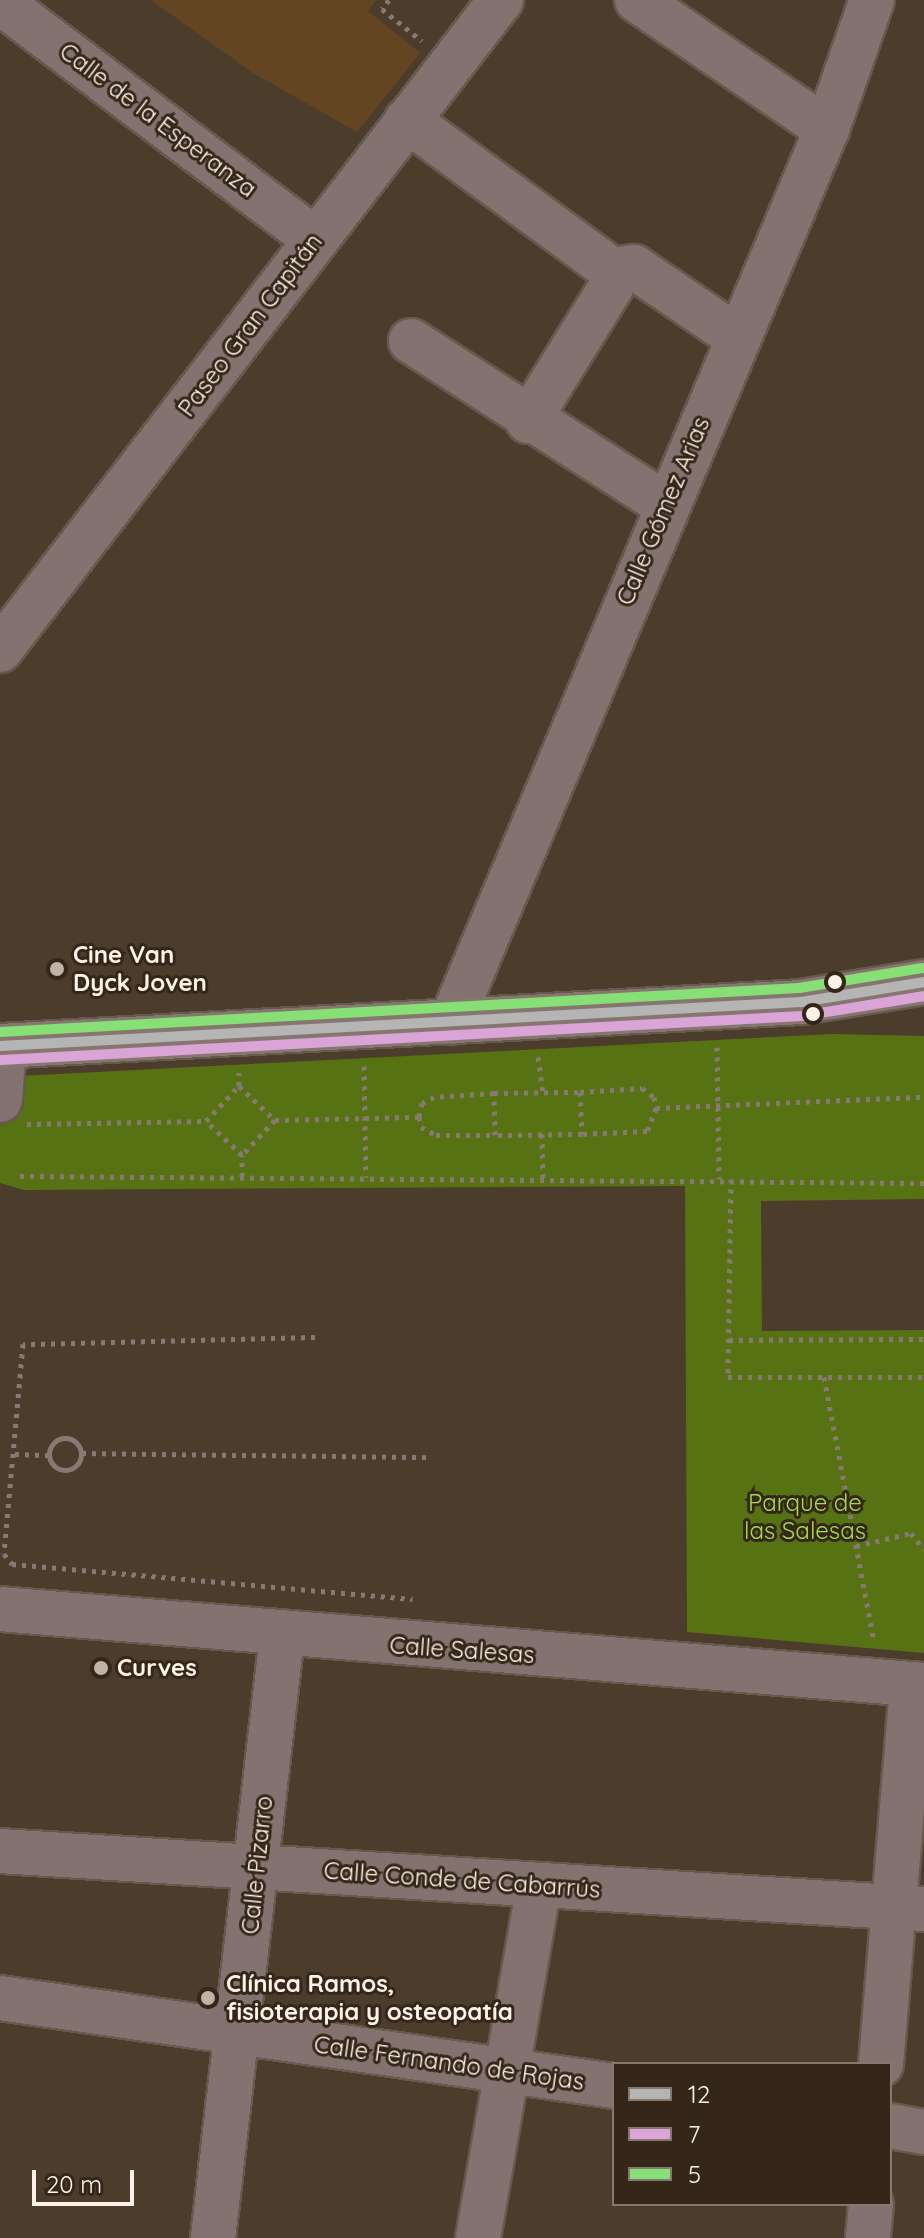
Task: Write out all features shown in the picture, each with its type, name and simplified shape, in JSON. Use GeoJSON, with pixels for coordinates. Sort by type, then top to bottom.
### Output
{"type":"FeatureCollection","features":[{"type":"Feature","properties":{"kind":"highway"},"geometry":{"type":"LineString","coordinates":[[2,1046],[801,1002],[924,982]]}},
{"type":"Feature","properties":{"kind":"highway"},"geometry":{"type":"LineString","coordinates":[[801,1002],[924,1013]]}},
{"type":"Feature","properties":{"kind":"street","name":"Paseo Gran Capitán"},"geometry":{"type":"LineString","coordinates":[[0,650],[501,0]]}},
{"type":"Feature","properties":{"kind":"street"},"geometry":{"type":"LineString","coordinates":[[637,0],[827,129]]}},
{"type":"Feature","properties":{"kind":"street","name":"Calle Gómez Arias"},"geometry":{"type":"LineString","coordinates":[[451,1022],[665,504],[827,129],[872,0]]}},
{"type":"Feature","properties":{"kind":"street","name":"Calle de la Esperanza"},"geometry":{"type":"LineString","coordinates":[[0,2],[315,239]]}},
{"type":"Feature","properties":{"kind":"street"},"geometry":{"type":"LineString","coordinates":[[407,120],[612,270],[634,267],[737,337]]}},
{"type":"Feature","properties":{"kind":"street"},"geometry":{"type":"LineString","coordinates":[[528,421],[613,284],[612,270]]}},
{"type":"Feature","properties":{"kind":"street"},"geometry":{"type":"LineString","coordinates":[[411,341],[528,421],[665,504]]}},
{"type":"Feature","properties":{"kind":"street"},"geometry":{"type":"LineString","coordinates":[[2,1046],[13,1112]]}},
{"type":"Feature","properties":{"kind":"street","name":"Calle Salesas"},"geometry":{"type":"LineString","coordinates":[[0,1609],[282,1636],[918,1685]]}},
{"type":"Feature","properties":{"kind":"street","name":"Calle Pizarro"},"geometry":{"type":"LineString","coordinates":[[213,2238],[258,1867],[282,1636]]}},
{"type":"Feature","properties":{"kind":"street"},"geometry":{"type":"LineString","coordinates":[[881,2062],[909,1908],[918,1685]]}},
{"type":"Feature","properties":{"kind":"street","name":"Calle Conde de Cabarrús"},"geometry":{"type":"LineString","coordinates":[[0,1851],[909,1908]]}},
{"type":"Feature","properties":{"kind":"street"},"geometry":{"type":"LineString","coordinates":[[478,2238],[539,1885]]}},
{"type":"Feature","properties":{"kind":"street","name":"Calle Fernando de Rojas"},"geometry":{"type":"LineString","coordinates":[[0,1998],[612,2086]]}},
{"type":"Feature","properties":{"kind":"street"},"geometry":{"type":"LineString","coordinates":[[892,2126],[924,2132]]}},
{"type":"Feature","properties":{"kind":"street"},"geometry":{"type":"LineString","coordinates":[[868,2238],[871,2206]]}},
{"type":"Feature","properties":{"kind":"path"},"geometry":{"type":"LineString","coordinates":[[389,0],[382,9],[430,48]]}},
{"type":"Feature","properties":{"kind":"path"},"geometry":{"type":"LineString","coordinates":[[717,1047],[719,1179]]}},
{"type":"Feature","properties":{"kind":"path"},"geometry":{"type":"LineString","coordinates":[[538,1057],[543,1093]]}},
{"type":"Feature","properties":{"kind":"path"},"geometry":{"type":"LineString","coordinates":[[364,1066],[366,1177]]}},
{"type":"Feature","properties":{"kind":"path"},"geometry":{"type":"LineString","coordinates":[[206,1121],[239,1086],[239,1072]]}},
{"type":"Feature","properties":{"kind":"path"},"geometry":{"type":"LineString","coordinates":[[239,1086],[275,1120],[419,1117]]}},
{"type":"Feature","properties":{"kind":"path"},"geometry":{"type":"LineString","coordinates":[[642,1088],[654,1097],[656,1108],[647,1131],[582,1134],[436,1135],[421,1127],[419,1117],[422,1103],[434,1097],[580,1092],[642,1088]]}},
{"type":"Feature","properties":{"kind":"path"},"geometry":{"type":"LineString","coordinates":[[580,1092],[582,1134]]}},
{"type":"Feature","properties":{"kind":"path"},"geometry":{"type":"LineString","coordinates":[[494,1093],[495,1135]]}},
{"type":"Feature","properties":{"kind":"path"},"geometry":{"type":"LineString","coordinates":[[656,1108],[924,1097]]}},
{"type":"Feature","properties":{"kind":"path"},"geometry":{"type":"LineString","coordinates":[[13,1112],[206,1121],[242,1155]]}},
{"type":"Feature","properties":{"kind":"path"},"geometry":{"type":"LineString","coordinates":[[242,1177],[242,1155],[275,1120]]}},
{"type":"Feature","properties":{"kind":"path"},"geometry":{"type":"LineString","coordinates":[[542,1134],[543,1178]]}},
{"type":"Feature","properties":{"kind":"path"},"geometry":{"type":"LineString","coordinates":[[20,1176],[731,1179],[924,1183]]}},
{"type":"Feature","properties":{"kind":"path"},"geometry":{"type":"LineString","coordinates":[[731,1179],[728,1377],[924,1377]]}},
{"type":"Feature","properties":{"kind":"path"},"geometry":{"type":"LineString","coordinates":[[315,1337],[23,1344],[4,1554],[12,1564],[412,1599]]}},
{"type":"Feature","properties":{"kind":"path"},"geometry":{"type":"LineString","coordinates":[[729,1340],[924,1339]]}},
{"type":"Feature","properties":{"kind":"path"},"geometry":{"type":"LineString","coordinates":[[824,1377],[876,1654]]}},
{"type":"Feature","properties":{"kind":"path"},"geometry":{"type":"LineString","coordinates":[[59,1439],[78,1444],[82,1453],[72,1470],[52,1465],[49,1455],[59,1439]]}},
{"type":"Feature","properties":{"kind":"path"},"geometry":{"type":"LineString","coordinates":[[82,1453],[432,1457]]}},
{"type":"Feature","properties":{"kind":"path"},"geometry":{"type":"LineString","coordinates":[[15,1454],[49,1455]]}},
{"type":"Feature","properties":{"kind":"path"},"geometry":{"type":"LineString","coordinates":[[856,1546],[911,1533],[924,1550]]}},
{"type":"Feature","properties":{"kind":"shaded area"},"geometry":{"type":"Polygon","coordinates":[[[151,0],[376,0],[368,11],[420,53],[357,132],[253,73],[151,0]]]}},
{"type":"Feature","properties":{"kind":"green space","name":"Parque de las Salesas"},"geometry":{"type":"Polygon","coordinates":[[[832,1034],[924,1036],[924,1199],[761,1201],[762,1331],[924,1330],[924,1653],[687,1632],[685,1186],[24,1190],[0,1183],[0,1077],[832,1034]]]}},
{"type":"Feature","properties":{"kind":"transit line","name":"5"},"geometry":{"type":"LineString","coordinates":[[0,1032],[799,988],[922,968]]}},
{"type":"Feature","properties":{"kind":"transit line","name":"12"},"geometry":{"type":"LineString","coordinates":[[0,1046],[801,1002],[924,982]]}},
{"type":"Feature","properties":{"kind":"transit line","name":"7"},"geometry":{"type":"LineString","coordinates":[[1,1060],[802,1016],[924,996]]}},
{"type":"Feature","properties":{"kind":"place","name":"Cine Van Dyck Joven"},"geometry":{"type":"Point","coordinates":[57,969]}},
{"type":"Feature","properties":{"kind":"place","name":"Curves"},"geometry":{"type":"Point","coordinates":[101,1668]}},
{"type":"Feature","properties":{"kind":"place","name":"Clínica Ramos, fisioterapia y osteopatía"},"geometry":{"type":"Point","coordinates":[208,1998]}}]}
